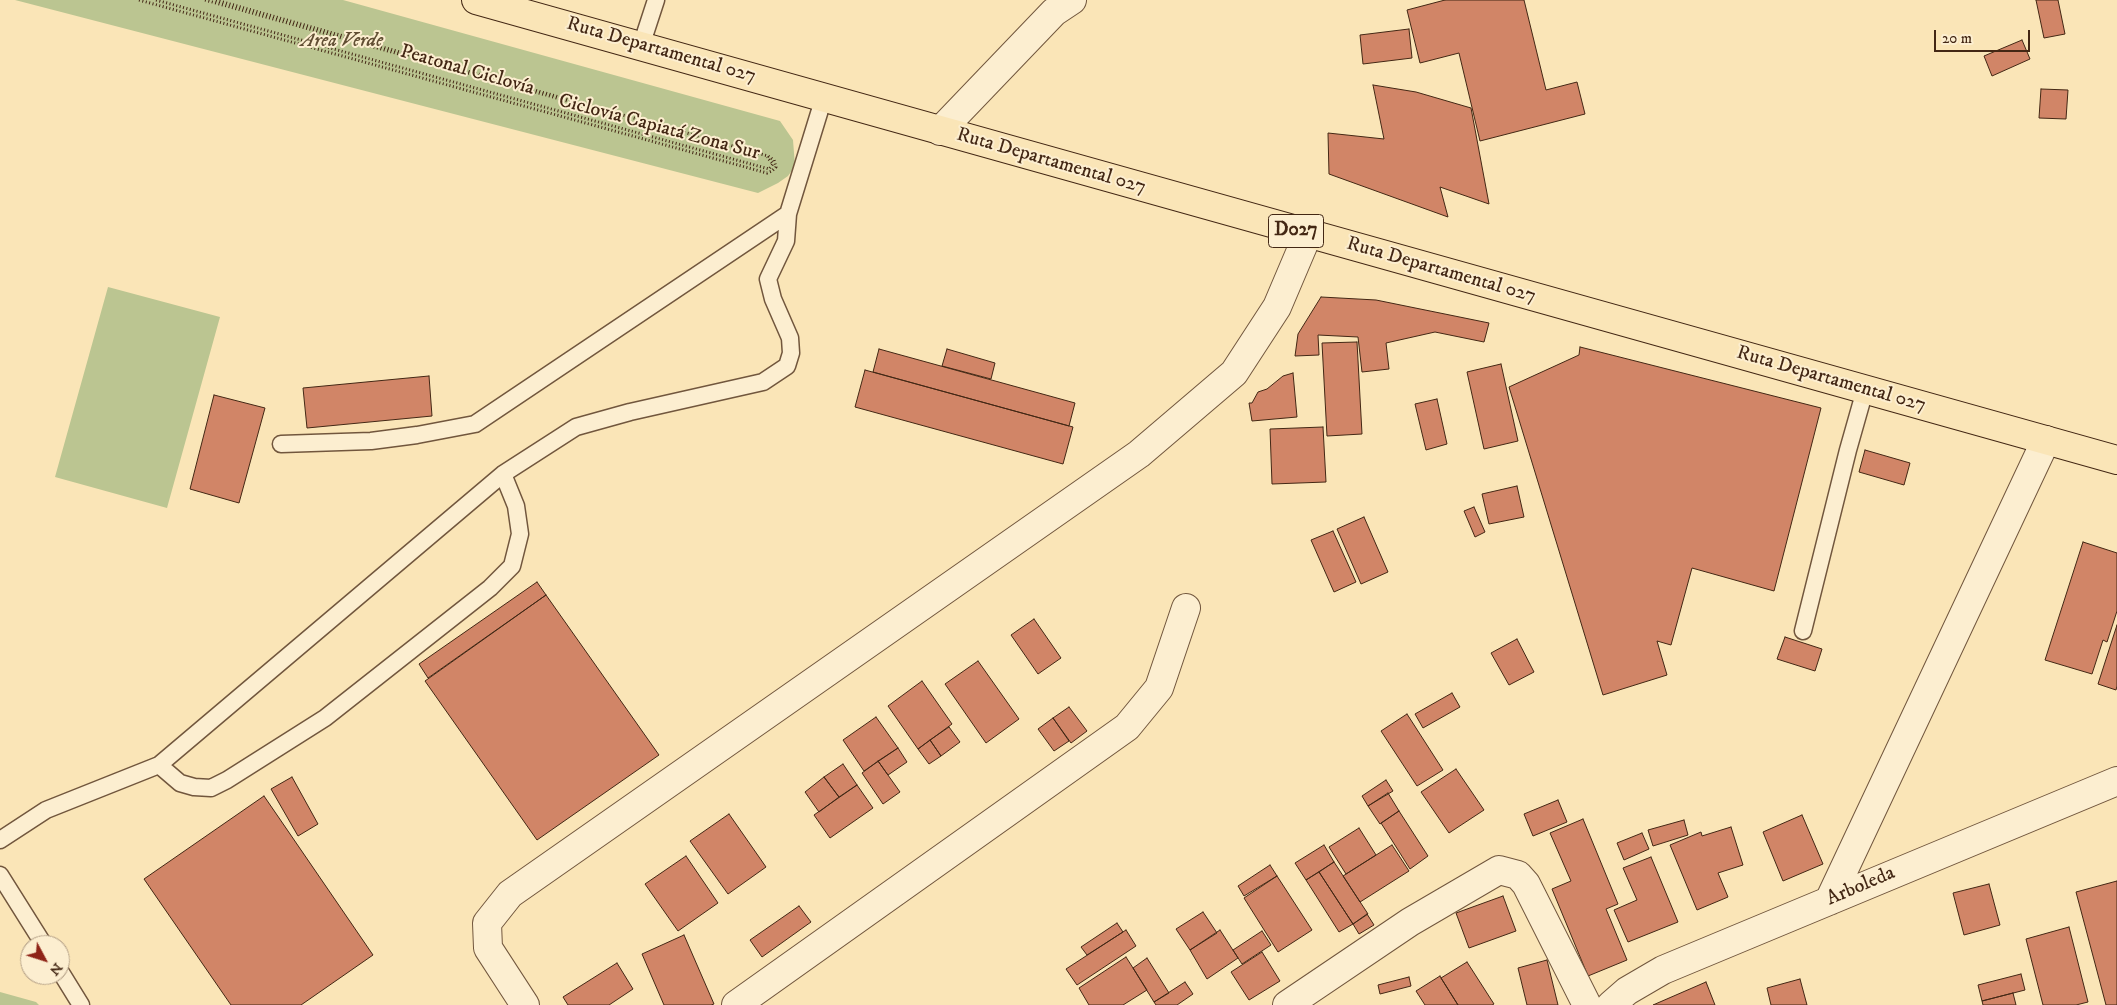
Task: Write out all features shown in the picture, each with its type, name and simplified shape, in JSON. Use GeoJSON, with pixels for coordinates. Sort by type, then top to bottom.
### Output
{"type":"FeatureCollection","features":[{"type":"Feature","properties":{"kind":"main road","name":"Ruta Departamental 027"},"geometry":{"type":"LineString","coordinates":[[476,0],[2117,460]]}},
{"type":"Feature","properties":{"kind":"street"},"geometry":{"type":"LineString","coordinates":[[940,130],[1054,12],[1072,0]]}},
{"type":"Feature","properties":{"kind":"street"},"geometry":{"type":"LineString","coordinates":[[525,1005],[488,948],[487,923],[510,894],[1138,454],[1234,373],[1277,306],[1308,234]]}},
{"type":"Feature","properties":{"kind":"street"},"geometry":{"type":"LineString","coordinates":[[1829,901],[2046,440]]}},
{"type":"Feature","properties":{"kind":"street"},"geometry":{"type":"LineString","coordinates":[[736,1005],[1128,727],[1159,688],[1186,608]]}},
{"type":"Feature","properties":{"kind":"street","name":"Arboleda"},"geometry":{"type":"LineString","coordinates":[[1611,1005],[1627,991],[1663,970],[2117,780]]}},
{"type":"Feature","properties":{"kind":"street"},"geometry":{"type":"LineString","coordinates":[[1288,1005],[1410,922],[1499,870],[1518,875],[1526,884],[1587,1005]]}},
{"type":"Feature","properties":{"kind":"lane"},"geometry":{"type":"LineString","coordinates":[[641,46],[656,0]]}},
{"type":"Feature","properties":{"kind":"lane"},"geometry":{"type":"LineString","coordinates":[[0,840],[46,810],[159,765],[503,474],[576,427],[630,412],[763,382],[787,366],[791,353],[790,338],[773,299],[768,279],[786,241],[788,214],[824,97]]}},
{"type":"Feature","properties":{"kind":"lane"},"geometry":{"type":"LineString","coordinates":[[281,444],[372,441],[475,424],[788,214]]}},
{"type":"Feature","properties":{"kind":"lane"},"geometry":{"type":"LineString","coordinates":[[1803,631],[1864,390]]}},
{"type":"Feature","properties":{"kind":"lane"},"geometry":{"type":"LineString","coordinates":[[159,765],[180,783],[194,787],[211,788],[227,780],[325,718],[490,588],[512,566],[520,534],[516,506],[503,474]]}},
{"type":"Feature","properties":{"kind":"lane"},"geometry":{"type":"LineString","coordinates":[[0,875],[38,935]]}},
{"type":"Feature","properties":{"kind":"lane"},"geometry":{"type":"LineString","coordinates":[[69,985],[81,1005]]}},
{"type":"Feature","properties":{"kind":"path","name":"Ciclovía Capiatá Zona Sur"},"geometry":{"type":"LineString","coordinates":[[139,0],[766,173],[776,167],[774,160],[768,156],[216,0]]}},
{"type":"Feature","properties":{"kind":"path","name":"Peatonal Ciclovía"},"geometry":{"type":"LineString","coordinates":[[156,0],[766,170],[773,164],[768,158],[204,0]]}},
{"type":"Feature","properties":{"kind":"green space","name":"Area Verde"},"geometry":{"type":"Polygon","coordinates":[[[15,0],[343,0],[780,121],[793,140],[795,166],[788,176],[758,193],[15,0]]]}},
{"type":"Feature","properties":{"kind":"green space"},"geometry":{"type":"Polygon","coordinates":[[[108,287],[220,317],[167,508],[55,477],[108,287]]]}},
{"type":"Feature","properties":{"kind":"green space"},"geometry":{"type":"Polygon","coordinates":[[[0,992],[36,1002],[39,1005],[0,1005],[0,992]]]}},
{"type":"Feature","properties":{"kind":"building"},"geometry":{"type":"Polygon","coordinates":[[[1445,0],[1524,0],[1546,90],[1577,82],[1585,114],[1480,141],[1459,53],[1420,63],[1407,10],[1445,0]]]}},
{"type":"Feature","properties":{"kind":"building"},"geometry":{"type":"Polygon","coordinates":[[[2036,0],[2058,0],[2065,34],[2044,38],[2036,0]]]}},
{"type":"Feature","properties":{"kind":"building"},"geometry":{"type":"Polygon","coordinates":[[[1409,29],[1412,58],[1363,64],[1360,35],[1409,29]]]}},
{"type":"Feature","properties":{"kind":"building"},"geometry":{"type":"Polygon","coordinates":[[[2022,40],[2030,59],[1992,76],[1984,56],[2022,40]]]}},
{"type":"Feature","properties":{"kind":"building"},"geometry":{"type":"Polygon","coordinates":[[[1373,85],[1416,92],[1471,108],[1489,204],[1440,187],[1448,217],[1329,174],[1328,133],[1384,139],[1373,85]]]}},
{"type":"Feature","properties":{"kind":"building"},"geometry":{"type":"Polygon","coordinates":[[[2041,89],[2068,90],[2066,119],[2039,118],[2041,89]]]}},
{"type":"Feature","properties":{"kind":"building"},"geometry":{"type":"Polygon","coordinates":[[[1321,297],[1376,300],[1489,323],[1484,342],[1435,332],[1386,343],[1389,369],[1362,372],[1358,337],[1318,335],[1319,355],[1295,356],[1298,334],[1321,297]]]}},
{"type":"Feature","properties":{"kind":"building"},"geometry":{"type":"Polygon","coordinates":[[[1357,342],[1362,434],[1327,436],[1322,343],[1357,342]]]}},
{"type":"Feature","properties":{"kind":"building"},"geometry":{"type":"Polygon","coordinates":[[[1580,347],[1821,408],[1774,591],[1692,568],[1671,645],[1657,641],[1667,675],[1603,695],[1509,387],[1579,355],[1580,347]]]}},
{"type":"Feature","properties":{"kind":"building"},"geometry":{"type":"Polygon","coordinates":[[[879,349],[1075,403],[1069,426],[873,372],[879,349]]]}},
{"type":"Feature","properties":{"kind":"building"},"geometry":{"type":"Polygon","coordinates":[[[947,349],[995,363],[991,379],[942,366],[947,349]]]}},
{"type":"Feature","properties":{"kind":"building"},"geometry":{"type":"Polygon","coordinates":[[[1501,364],[1518,441],[1484,449],[1467,372],[1501,364]]]}},
{"type":"Feature","properties":{"kind":"building"},"geometry":{"type":"Polygon","coordinates":[[[865,370],[1073,427],[1063,464],[855,407],[865,370]]]}},
{"type":"Feature","properties":{"kind":"building"},"geometry":{"type":"Polygon","coordinates":[[[1293,373],[1297,417],[1252,421],[1249,403],[1252,403],[1258,392],[1267,389],[1283,376],[1293,373]]]}},
{"type":"Feature","properties":{"kind":"building"},"geometry":{"type":"Polygon","coordinates":[[[429,376],[432,416],[307,428],[303,388],[429,376]]]}},
{"type":"Feature","properties":{"kind":"building"},"geometry":{"type":"Polygon","coordinates":[[[214,395],[265,408],[239,503],[190,489],[214,395]]]}},
{"type":"Feature","properties":{"kind":"building"},"geometry":{"type":"Polygon","coordinates":[[[1437,399],[1447,444],[1426,450],[1415,404],[1437,399]]]}},
{"type":"Feature","properties":{"kind":"building"},"geometry":{"type":"Polygon","coordinates":[[[1323,427],[1326,482],[1272,484],[1270,429],[1323,427]]]}},
{"type":"Feature","properties":{"kind":"building"},"geometry":{"type":"Polygon","coordinates":[[[1865,450],[1910,463],[1904,485],[1859,472],[1865,450]]]}},
{"type":"Feature","properties":{"kind":"building"},"geometry":{"type":"Polygon","coordinates":[[[1517,486],[1524,517],[1489,524],[1482,494],[1517,486]]]}},
{"type":"Feature","properties":{"kind":"building"},"geometry":{"type":"Polygon","coordinates":[[[1474,507],[1485,532],[1475,537],[1464,511],[1474,507]]]}},
{"type":"Feature","properties":{"kind":"building"},"geometry":{"type":"Polygon","coordinates":[[[1364,517],[1388,572],[1361,584],[1337,529],[1364,517]]]}},
{"type":"Feature","properties":{"kind":"building"},"geometry":{"type":"Polygon","coordinates":[[[1333,531],[1356,582],[1334,592],[1311,540],[1333,531]]]}},
{"type":"Feature","properties":{"kind":"building"},"geometry":{"type":"Polygon","coordinates":[[[2083,542],[2117,553],[2117,611],[2107,642],[2103,640],[2092,674],[2045,660],[2083,542]]]}},
{"type":"Feature","properties":{"kind":"building"},"geometry":{"type":"Polygon","coordinates":[[[537,582],[546,595],[428,678],[419,664],[537,582]]]}},
{"type":"Feature","properties":{"kind":"building"},"geometry":{"type":"Polygon","coordinates":[[[546,595],[659,755],[537,840],[425,681],[546,595]]]}},
{"type":"Feature","properties":{"kind":"building"},"geometry":{"type":"Polygon","coordinates":[[[1034,619],[1061,658],[1038,674],[1011,635],[1034,619]]]}},
{"type":"Feature","properties":{"kind":"building"},"geometry":{"type":"Polygon","coordinates":[[[2117,625],[2117,686],[2116,690],[2098,684],[2117,625]]]}},
{"type":"Feature","properties":{"kind":"building"},"geometry":{"type":"Polygon","coordinates":[[[1785,637],[1822,649],[1815,671],[1777,659],[1785,637]]]}},
{"type":"Feature","properties":{"kind":"building"},"geometry":{"type":"Polygon","coordinates":[[[1517,639],[1534,672],[1509,685],[1491,653],[1517,639]]]}},
{"type":"Feature","properties":{"kind":"building"},"geometry":{"type":"Polygon","coordinates":[[[978,661],[1019,719],[986,743],[945,684],[978,661]]]}},
{"type":"Feature","properties":{"kind":"building"},"geometry":{"type":"Polygon","coordinates":[[[922,681],[952,724],[918,749],[888,706],[922,681]]]}},
{"type":"Feature","properties":{"kind":"building"},"geometry":{"type":"Polygon","coordinates":[[[1452,693],[1460,707],[1423,728],[1415,714],[1452,693]]]}},
{"type":"Feature","properties":{"kind":"building"},"geometry":{"type":"Polygon","coordinates":[[[1069,707],[1087,731],[1071,743],[1053,718],[1069,707]]]}},
{"type":"Feature","properties":{"kind":"building"},"geometry":{"type":"Polygon","coordinates":[[[1407,714],[1443,770],[1417,786],[1381,731],[1407,714]]]}},
{"type":"Feature","properties":{"kind":"building"},"geometry":{"type":"Polygon","coordinates":[[[876,717],[898,748],[864,771],[843,740],[876,717]]]}},
{"type":"Feature","properties":{"kind":"building"},"geometry":{"type":"Polygon","coordinates":[[[1053,718],[1069,741],[1054,751],[1038,729],[1053,718]]]}},
{"type":"Feature","properties":{"kind":"building"},"geometry":{"type":"Polygon","coordinates":[[[949,727],[960,742],[941,756],[930,740],[949,727]]]}},
{"type":"Feature","properties":{"kind":"building"},"geometry":{"type":"Polygon","coordinates":[[[930,740],[941,756],[929,764],[918,749],[930,740]]]}},
{"type":"Feature","properties":{"kind":"building"},"geometry":{"type":"Polygon","coordinates":[[[898,748],[907,762],[888,775],[878,761],[898,748]]]}},
{"type":"Feature","properties":{"kind":"building"},"geometry":{"type":"Polygon","coordinates":[[[878,761],[900,792],[883,804],[862,773],[878,761]]]}},
{"type":"Feature","properties":{"kind":"building"},"geometry":{"type":"Polygon","coordinates":[[[843,764],[857,785],[839,797],[824,777],[843,764]]]}},
{"type":"Feature","properties":{"kind":"building"},"geometry":{"type":"Polygon","coordinates":[[[1456,769],[1484,810],[1449,833],[1421,792],[1456,769]]]}},
{"type":"Feature","properties":{"kind":"building"},"geometry":{"type":"Polygon","coordinates":[[[292,777],[318,824],[298,836],[271,789],[292,777]]]}},
{"type":"Feature","properties":{"kind":"building"},"geometry":{"type":"Polygon","coordinates":[[[824,777],[839,797],[819,812],[805,792],[824,777]]]}},
{"type":"Feature","properties":{"kind":"building"},"geometry":{"type":"Polygon","coordinates":[[[1386,780],[1393,791],[1368,806],[1362,796],[1386,780]]]}},
{"type":"Feature","properties":{"kind":"building"},"geometry":{"type":"Polygon","coordinates":[[[857,785],[873,808],[830,838],[814,815],[857,785]]]}},
{"type":"Feature","properties":{"kind":"building"},"geometry":{"type":"Polygon","coordinates":[[[1388,793],[1399,811],[1380,824],[1368,806],[1388,793]]]}},
{"type":"Feature","properties":{"kind":"building"},"geometry":{"type":"Polygon","coordinates":[[[264,796],[373,955],[301,1005],[231,1005],[144,879],[264,796]]]}},
{"type":"Feature","properties":{"kind":"building"},"geometry":{"type":"Polygon","coordinates":[[[1558,800],[1567,822],[1533,836],[1524,814],[1558,800]]]}},
{"type":"Feature","properties":{"kind":"building"},"geometry":{"type":"Polygon","coordinates":[[[1399,811],[1428,856],[1410,869],[1381,823],[1399,811]]]}},
{"type":"Feature","properties":{"kind":"building"},"geometry":{"type":"Polygon","coordinates":[[[729,814],[766,867],[728,894],[690,841],[729,814]]]}},
{"type":"Feature","properties":{"kind":"building"},"geometry":{"type":"Polygon","coordinates":[[[1802,815],[1823,864],[1783,881],[1763,832],[1802,815]]]}},
{"type":"Feature","properties":{"kind":"building"},"geometry":{"type":"Polygon","coordinates":[[[1583,819],[1618,904],[1606,909],[1627,960],[1588,976],[1552,889],[1571,881],[1550,833],[1583,819]]]}},
{"type":"Feature","properties":{"kind":"building"},"geometry":{"type":"Polygon","coordinates":[[[1684,820],[1688,835],[1653,846],[1648,830],[1684,820]]]}},
{"type":"Feature","properties":{"kind":"building"},"geometry":{"type":"Polygon","coordinates":[[[1731,827],[1743,865],[1718,873],[1728,897],[1697,910],[1670,845],[1701,832],[1702,836],[1731,827]]]}},
{"type":"Feature","properties":{"kind":"building"},"geometry":{"type":"Polygon","coordinates":[[[1359,828],[1376,855],[1346,874],[1329,847],[1359,828]]]}},
{"type":"Feature","properties":{"kind":"building"},"geometry":{"type":"Polygon","coordinates":[[[1642,833],[1649,849],[1624,860],[1617,843],[1642,833]]]}},
{"type":"Feature","properties":{"kind":"building"},"geometry":{"type":"Polygon","coordinates":[[[1324,845],[1334,862],[1306,880],[1295,863],[1324,845]]]}},
{"type":"Feature","properties":{"kind":"building"},"geometry":{"type":"Polygon","coordinates":[[[1392,845],[1409,871],[1360,902],[1343,876],[1392,845]]]}},
{"type":"Feature","properties":{"kind":"building"},"geometry":{"type":"Polygon","coordinates":[[[686,856],[718,903],[678,931],[645,884],[686,856]]]}},
{"type":"Feature","properties":{"kind":"building"},"geometry":{"type":"Polygon","coordinates":[[[1651,857],[1678,922],[1628,942],[1614,910],[1637,900],[1623,868],[1651,857]]]}},
{"type":"Feature","properties":{"kind":"building"},"geometry":{"type":"Polygon","coordinates":[[[1334,862],[1368,914],[1353,924],[1319,872],[1334,862]]]}},
{"type":"Feature","properties":{"kind":"building"},"geometry":{"type":"Polygon","coordinates":[[[1270,865],[1277,876],[1244,896],[1238,886],[1270,865]]]}},
{"type":"Feature","properties":{"kind":"building"},"geometry":{"type":"Polygon","coordinates":[[[1319,872],[1353,924],[1339,932],[1306,880],[1319,872]]]}},
{"type":"Feature","properties":{"kind":"building"},"geometry":{"type":"Polygon","coordinates":[[[1277,876],[1312,930],[1278,952],[1244,898],[1277,876]]]}},
{"type":"Feature","properties":{"kind":"building"},"geometry":{"type":"Polygon","coordinates":[[[2117,881],[2117,1005],[2106,1005],[2076,892],[2117,881]]]}},
{"type":"Feature","properties":{"kind":"building"},"geometry":{"type":"Polygon","coordinates":[[[1989,884],[2000,925],[1964,935],[1953,893],[1989,884]]]}},
{"type":"Feature","properties":{"kind":"building"},"geometry":{"type":"Polygon","coordinates":[[[1503,896],[1516,931],[1469,948],[1456,913],[1503,896]]]}},
{"type":"Feature","properties":{"kind":"building"},"geometry":{"type":"Polygon","coordinates":[[[799,906],[811,922],[762,957],[750,940],[799,906]]]}},
{"type":"Feature","properties":{"kind":"building"},"geometry":{"type":"Polygon","coordinates":[[[1203,912],[1217,933],[1190,950],[1176,929],[1203,912]]]}},
{"type":"Feature","properties":{"kind":"building"},"geometry":{"type":"Polygon","coordinates":[[[1367,914],[1374,925],[1359,934],[1353,924],[1367,914]]]}},
{"type":"Feature","properties":{"kind":"building"},"geometry":{"type":"Polygon","coordinates":[[[1117,923],[1123,932],[1087,955],[1081,947],[1117,923]]]}},
{"type":"Feature","properties":{"kind":"building"},"geometry":{"type":"Polygon","coordinates":[[[2069,927],[2088,1002],[2076,1005],[2043,1005],[2026,939],[2069,927]]]}},
{"type":"Feature","properties":{"kind":"building"},"geometry":{"type":"Polygon","coordinates":[[[1126,930],[1136,946],[1077,985],[1066,969],[1126,930]]]}},
{"type":"Feature","properties":{"kind":"building"},"geometry":{"type":"Polygon","coordinates":[[[1220,930],[1238,958],[1207,979],[1190,950],[1220,930]]]}},
{"type":"Feature","properties":{"kind":"building"},"geometry":{"type":"Polygon","coordinates":[[[1262,931],[1271,945],[1242,964],[1233,950],[1262,931]]]}},
{"type":"Feature","properties":{"kind":"building"},"geometry":{"type":"Polygon","coordinates":[[[684,935],[714,1004],[664,1005],[642,954],[684,935]]]}},
{"type":"Feature","properties":{"kind":"building"},"geometry":{"type":"Polygon","coordinates":[[[1262,952],[1280,981],[1249,1000],[1231,972],[1262,952]]]}},
{"type":"Feature","properties":{"kind":"building"},"geometry":{"type":"Polygon","coordinates":[[[1126,957],[1147,990],[1123,1005],[1089,1005],[1079,988],[1126,957]]]}},
{"type":"Feature","properties":{"kind":"building"},"geometry":{"type":"Polygon","coordinates":[[[1147,958],[1169,993],[1154,1002],[1133,968],[1147,958]]]}},
{"type":"Feature","properties":{"kind":"building"},"geometry":{"type":"Polygon","coordinates":[[[1547,960],[1558,1005],[1527,1005],[1518,968],[1547,960]]]}},
{"type":"Feature","properties":{"kind":"building"},"geometry":{"type":"Polygon","coordinates":[[[1467,962],[1494,1004],[1458,1005],[1441,978],[1467,962]]]}},
{"type":"Feature","properties":{"kind":"building"},"geometry":{"type":"Polygon","coordinates":[[[617,963],[633,989],[609,1005],[568,1005],[563,997],[617,963]]]}},
{"type":"Feature","properties":{"kind":"building"},"geometry":{"type":"Polygon","coordinates":[[[2021,974],[2025,990],[1982,1001],[1978,985],[2021,974]]]}},
{"type":"Feature","properties":{"kind":"building"},"geometry":{"type":"Polygon","coordinates":[[[1440,976],[1458,1005],[1425,1005],[1416,991],[1440,976]]]}},
{"type":"Feature","properties":{"kind":"building"},"geometry":{"type":"Polygon","coordinates":[[[1409,977],[1411,986],[1380,994],[1378,985],[1409,977]]]}},
{"type":"Feature","properties":{"kind":"building"},"geometry":{"type":"Polygon","coordinates":[[[1800,979],[1807,1005],[1771,1005],[1767,988],[1800,979]]]}},
{"type":"Feature","properties":{"kind":"building"},"geometry":{"type":"Polygon","coordinates":[[[1185,982],[1193,994],[1177,1005],[1156,1005],[1154,1002],[1185,982]]]}},
{"type":"Feature","properties":{"kind":"building"},"geometry":{"type":"Polygon","coordinates":[[[1706,982],[1715,1005],[1653,1005],[1706,982]]]}},
{"type":"Feature","properties":{"kind":"building"},"geometry":{"type":"Polygon","coordinates":[[[2013,993],[2016,1005],[1983,1005],[1982,1001],[2013,993]]]}}]}
